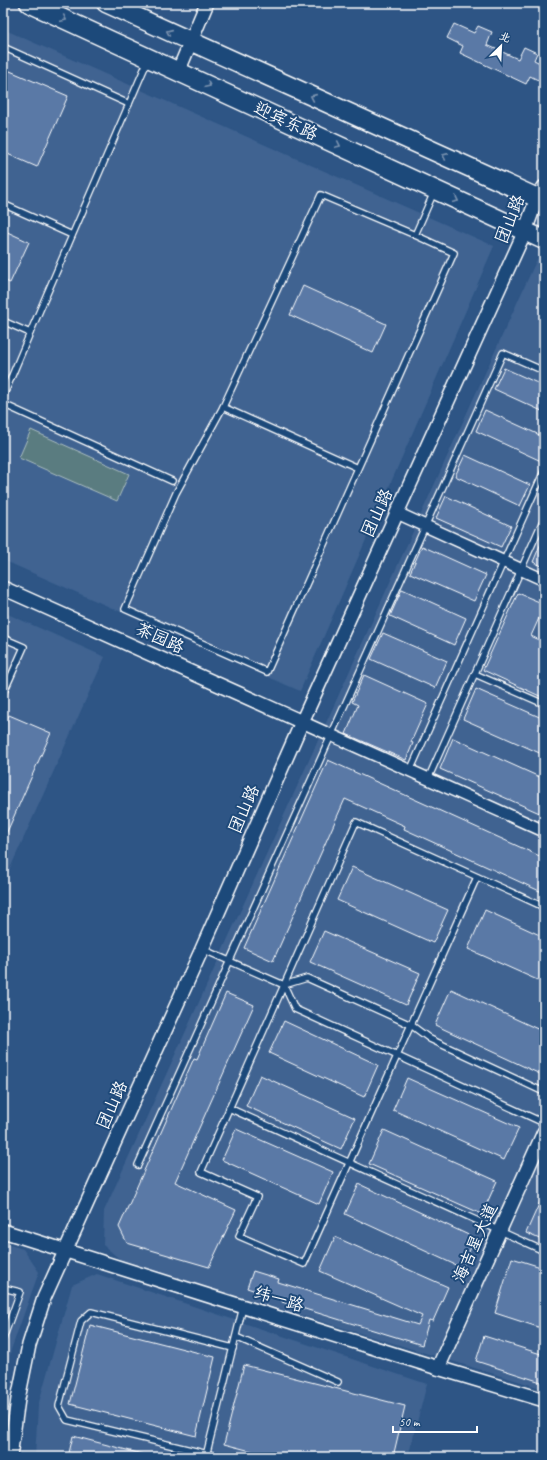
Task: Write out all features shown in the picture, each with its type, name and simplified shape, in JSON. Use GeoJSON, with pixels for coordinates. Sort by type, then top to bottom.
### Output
{"type":"FeatureCollection","features":[{"type":"Feature","properties":{"kind":"highway","name":"迎宾东路"},"geometry":{"type":"LineString","coordinates":[[28,3],[544,240]]}},
{"type":"Feature","properties":{"kind":"highway","name":"迎宾东路"},"geometry":{"type":"LineString","coordinates":[[106,3],[191,42],[542,195]]}},
{"type":"Feature","properties":{"kind":"street"},"geometry":{"type":"LineString","coordinates":[[178,72],[207,3]]}},
{"type":"Feature","properties":{"kind":"street","name":"团山路"},"geometry":{"type":"LineString","coordinates":[[10,1457],[18,1399],[29,1345],[44,1298],[202,949],[302,722],[542,195]]}},
{"type":"Feature","properties":{"kind":"street"},"geometry":{"type":"LineString","coordinates":[[397,513],[544,580]]}},
{"type":"Feature","properties":{"kind":"street","name":"茶园路"},"geometry":{"type":"LineString","coordinates":[[3,588],[302,722]]}},
{"type":"Feature","properties":{"kind":"street"},"geometry":{"type":"LineString","coordinates":[[302,722],[544,831]]}},
{"type":"Feature","properties":{"kind":"street","name":"海吉星大道"},"geometry":{"type":"LineString","coordinates":[[438,1368],[544,1132]]}},
{"type":"Feature","properties":{"kind":"street","name":"纬一路"},"geometry":{"type":"LineString","coordinates":[[3,1231],[544,1400]]}},
{"type":"Feature","properties":{"kind":"lane"},"geometry":{"type":"LineString","coordinates":[[3,47],[129,104]]}},
{"type":"Feature","properties":{"kind":"lane"},"geometry":{"type":"LineString","coordinates":[[3,397],[149,58]]}},
{"type":"Feature","properties":{"kind":"lane"},"geometry":{"type":"LineString","coordinates":[[415,235],[435,190]]}},
{"type":"Feature","properties":{"kind":"lane"},"geometry":{"type":"LineString","coordinates":[[321,195],[454,253],[267,672],[125,609],[176,493],[223,407],[321,195]]}},
{"type":"Feature","properties":{"kind":"lane"},"geometry":{"type":"LineString","coordinates":[[3,204],[72,235]]}},
{"type":"Feature","properties":{"kind":"lane"},"geometry":{"type":"LineString","coordinates":[[3,320],[30,332]]}},
{"type":"Feature","properties":{"kind":"lane"},"geometry":{"type":"LineString","coordinates":[[138,1165],[503,353],[544,371]]}},
{"type":"Feature","properties":{"kind":"lane"},"geometry":{"type":"LineString","coordinates":[[3,404],[172,481]]}},
{"type":"Feature","properties":{"kind":"lane"},"geometry":{"type":"LineString","coordinates":[[223,407],[358,468]]}},
{"type":"Feature","properties":{"kind":"lane"},"geometry":{"type":"LineString","coordinates":[[410,771],[544,471]]}},
{"type":"Feature","properties":{"kind":"lane"},"geometry":{"type":"LineString","coordinates":[[428,779],[544,518]]}},
{"type":"Feature","properties":{"kind":"lane"},"geometry":{"type":"LineString","coordinates":[[3,638],[24,647],[3,694]]}},
{"type":"Feature","properties":{"kind":"lane"},"geometry":{"type":"LineString","coordinates":[[474,674],[544,704]]}},
{"type":"Feature","properties":{"kind":"lane"},"geometry":{"type":"LineString","coordinates":[[477,877],[304,1264],[239,1236],[257,1196],[201,1172],[356,822],[544,907]]}},
{"type":"Feature","properties":{"kind":"lane"},"geometry":{"type":"LineString","coordinates":[[202,949],[284,985],[295,1008],[544,1122]]}},
{"type":"Feature","properties":{"kind":"lane"},"geometry":{"type":"LineString","coordinates":[[284,985],[307,978],[411,1025],[430,1040],[544,1092]]}},
{"type":"Feature","properties":{"kind":"lane"},"geometry":{"type":"LineString","coordinates":[[230,1108],[544,1251]]}},
{"type":"Feature","properties":{"kind":"lane"},"geometry":{"type":"LineString","coordinates":[[3,1288],[20,1292],[3,1339]]}},
{"type":"Feature","properties":{"kind":"lane"},"geometry":{"type":"LineString","coordinates":[[206,1455],[243,1307]]}},
{"type":"Feature","properties":{"kind":"lane"},"geometry":{"type":"LineString","coordinates":[[220,1457],[206,1455],[67,1420],[59,1406],[81,1322],[91,1312],[233,1348]]}},
{"type":"Feature","properties":{"kind":"lane"},"geometry":{"type":"LineString","coordinates":[[236,1337],[338,1382]]}},
{"type":"Feature","properties":{"kind":"shaded area"},"geometry":{"type":"Polygon","coordinates":[[[3,29],[494,246],[300,691],[3,560],[3,29]]]}},
{"type":"Feature","properties":{"kind":"shaded area"},"geometry":{"type":"Polygon","coordinates":[[[537,259],[544,263],[544,1389],[122,1261],[103,1245],[104,1211],[537,259]]]}},
{"type":"Feature","properties":{"kind":"shaded area"},"geometry":{"type":"Polygon","coordinates":[[[3,612],[105,657],[3,884],[3,612]]]}},
{"type":"Feature","properties":{"kind":"shaded area"},"geometry":{"type":"Polygon","coordinates":[[[3,1243],[23,1249],[39,1272],[11,1350],[3,1397],[3,1243]]]}},
{"type":"Feature","properties":{"kind":"shaded area"},"geometry":{"type":"Polygon","coordinates":[[[97,1274],[427,1384],[408,1457],[35,1457],[38,1406],[72,1285],[97,1274]]]}},
{"type":"Feature","properties":{"kind":"green space"},"geometry":{"type":"Polygon","coordinates":[[[31,430],[129,474],[117,501],[19,458],[31,430]]]}},
{"type":"Feature","properties":{"kind":"building"},"geometry":{"type":"Polygon","coordinates":[[[454,24],[474,33],[478,26],[492,32],[487,45],[518,59],[524,47],[537,53],[534,60],[544,65],[544,83],[530,76],[526,84],[460,53],[463,46],[447,38],[454,24]]]}},
{"type":"Feature","properties":{"kind":"building"},"geometry":{"type":"Polygon","coordinates":[[[3,68],[68,96],[37,167],[3,152],[3,68]]]}},
{"type":"Feature","properties":{"kind":"building"},"geometry":{"type":"Polygon","coordinates":[[[3,230],[29,242],[10,283],[3,280],[3,230]]]}},
{"type":"Feature","properties":{"kind":"building"},"geometry":{"type":"Polygon","coordinates":[[[303,286],[386,324],[373,353],[290,315],[303,286]]]}},
{"type":"Feature","properties":{"kind":"building"},"geometry":{"type":"Polygon","coordinates":[[[504,368],[544,386],[544,412],[494,389],[504,368]]]}},
{"type":"Feature","properties":{"kind":"building"},"geometry":{"type":"Polygon","coordinates":[[[485,410],[544,437],[544,454],[541,461],[476,431],[485,410]]]}},
{"type":"Feature","properties":{"kind":"building"},"geometry":{"type":"Polygon","coordinates":[[[465,455],[530,485],[520,506],[455,476],[465,455]]]}},
{"type":"Feature","properties":{"kind":"building"},"geometry":{"type":"Polygon","coordinates":[[[446,496],[511,526],[501,547],[436,518],[446,496]]]}},
{"type":"Feature","properties":{"kind":"building"},"geometry":{"type":"Polygon","coordinates":[[[544,536],[544,567],[533,562],[544,536]]]}},
{"type":"Feature","properties":{"kind":"building"},"geometry":{"type":"Polygon","coordinates":[[[422,546],[486,575],[474,601],[410,573],[422,546]]]}},
{"type":"Feature","properties":{"kind":"building"},"geometry":{"type":"Polygon","coordinates":[[[402,589],[466,618],[454,645],[390,616],[402,589]]]}},
{"type":"Feature","properties":{"kind":"building"},"geometry":{"type":"Polygon","coordinates":[[[518,593],[544,604],[531,636],[544,642],[544,698],[483,670],[518,593]]]}},
{"type":"Feature","properties":{"kind":"building"},"geometry":{"type":"Polygon","coordinates":[[[383,633],[447,661],[435,688],[371,659],[383,633]]]}},
{"type":"Feature","properties":{"kind":"building"},"geometry":{"type":"Polygon","coordinates":[[[364,675],[428,704],[411,742],[413,743],[406,760],[346,734],[358,705],[352,702],[364,675]]]}},
{"type":"Feature","properties":{"kind":"building"},"geometry":{"type":"Polygon","coordinates":[[[476,689],[544,719],[544,755],[463,719],[476,689]]]}},
{"type":"Feature","properties":{"kind":"building"},"geometry":{"type":"Polygon","coordinates":[[[9,715],[51,733],[3,841],[3,729],[9,715]]]}},
{"type":"Feature","properties":{"kind":"building"},"geometry":{"type":"Polygon","coordinates":[[[453,738],[544,779],[544,815],[440,769],[453,738]]]}},
{"type":"Feature","properties":{"kind":"building"},"geometry":{"type":"Polygon","coordinates":[[[328,760],[544,858],[544,893],[404,829],[405,826],[345,799],[273,961],[244,948],[328,760]]]}},
{"type":"Feature","properties":{"kind":"building"},"geometry":{"type":"Polygon","coordinates":[[[352,867],[448,910],[433,943],[337,900],[352,867]]]}},
{"type":"Feature","properties":{"kind":"building"},"geometry":{"type":"Polygon","coordinates":[[[485,910],[544,937],[544,983],[468,949],[485,910]]]}},
{"type":"Feature","properties":{"kind":"building"},"geometry":{"type":"Polygon","coordinates":[[[324,931],[420,973],[406,1005],[310,962],[324,931]]]}},
{"type":"Feature","properties":{"kind":"building"},"geometry":{"type":"Polygon","coordinates":[[[451,989],[544,1032],[544,1064],[540,1074],[435,1025],[451,989]]]}},
{"type":"Feature","properties":{"kind":"building"},"geometry":{"type":"Polygon","coordinates":[[[226,993],[254,1005],[175,1182],[236,1210],[209,1267],[127,1243],[119,1227],[194,1058],[197,1059],[226,993]]]}},
{"type":"Feature","properties":{"kind":"building"},"geometry":{"type":"Polygon","coordinates":[[[284,1021],[378,1065],[364,1097],[269,1053],[284,1021]]]}},
{"type":"Feature","properties":{"kind":"building"},"geometry":{"type":"Polygon","coordinates":[[[260,1075],[355,1118],[341,1149],[246,1106],[260,1075]]]}},
{"type":"Feature","properties":{"kind":"building"},"geometry":{"type":"Polygon","coordinates":[[[407,1078],[519,1128],[504,1160],[393,1110],[407,1078]]]}},
{"type":"Feature","properties":{"kind":"building"},"geometry":{"type":"Polygon","coordinates":[[[236,1129],[333,1172],[319,1204],[222,1160],[236,1129]]]}},
{"type":"Feature","properties":{"kind":"building"},"geometry":{"type":"Polygon","coordinates":[[[384,1130],[497,1181],[482,1214],[369,1164],[384,1130]]]}},
{"type":"Feature","properties":{"kind":"building"},"geometry":{"type":"Polygon","coordinates":[[[359,1184],[475,1238],[462,1268],[345,1214],[359,1184]]]}},
{"type":"Feature","properties":{"kind":"building"},"geometry":{"type":"Polygon","coordinates":[[[544,1193],[544,1241],[526,1233],[544,1193]]]}},
{"type":"Feature","properties":{"kind":"building"},"geometry":{"type":"Polygon","coordinates":[[[335,1237],[448,1287],[433,1321],[429,1320],[422,1345],[282,1302],[282,1300],[247,1288],[253,1271],[279,1279],[278,1282],[418,1325],[422,1316],[320,1271],[335,1237]]]}},
{"type":"Feature","properties":{"kind":"building"},"geometry":{"type":"Polygon","coordinates":[[[512,1258],[544,1268],[544,1329],[495,1313],[512,1258]]]}},
{"type":"Feature","properties":{"kind":"building"},"geometry":{"type":"Polygon","coordinates":[[[90,1325],[215,1357],[196,1436],[70,1404],[90,1325]]]}},
{"type":"Feature","properties":{"kind":"building"},"geometry":{"type":"Polygon","coordinates":[[[484,1336],[544,1355],[544,1383],[476,1361],[484,1336]]]}},
{"type":"Feature","properties":{"kind":"building"},"geometry":{"type":"Polygon","coordinates":[[[244,1365],[405,1406],[393,1457],[274,1457],[224,1444],[244,1365]]]}},
{"type":"Feature","properties":{"kind":"building"},"geometry":{"type":"Polygon","coordinates":[[[73,1436],[142,1454],[141,1457],[68,1457],[73,1436]]]}}]}
